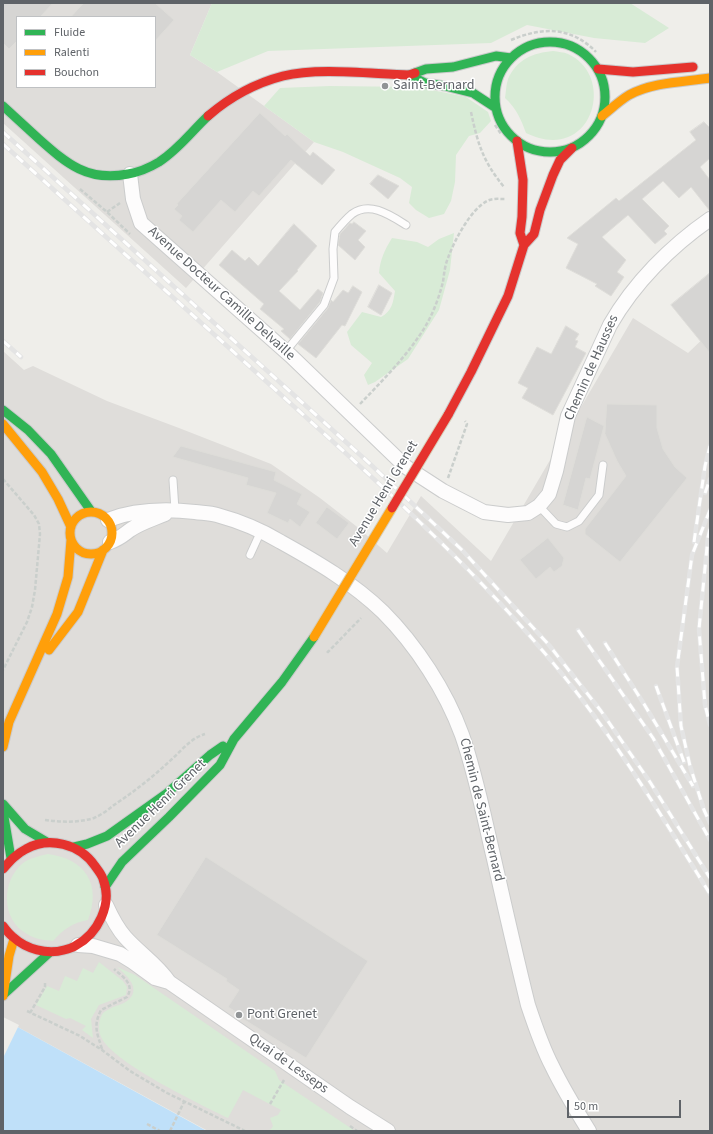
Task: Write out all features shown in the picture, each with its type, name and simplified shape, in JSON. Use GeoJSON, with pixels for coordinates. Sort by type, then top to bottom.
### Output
{"type":"FeatureCollection","features":[{"type":"Feature","properties":{"kind":"main road"},"geometry":{"type":"LineString","coordinates":[[540,42],[558,42],[574,47],[588,56],[598,70],[604,84],[605,100],[602,116],[595,129],[585,140],[572,148],[553,152],[534,150],[517,141],[504,126],[496,108],[495,94],[497,81],[511,58],[524,48],[540,42]]}},
{"type":"Feature","properties":{"kind":"main road"},"geometry":{"type":"LineString","coordinates":[[3,106],[64,160],[84,171],[102,176],[118,176],[143,171],[159,162],[181,145],[201,123],[219,108],[248,89],[284,76],[331,72],[409,75],[426,69],[453,67],[496,56],[511,58]]}},
{"type":"Feature","properties":{"kind":"main road"},"geometry":{"type":"LineString","coordinates":[[598,70],[611,72],[702,66]]}},
{"type":"Feature","properties":{"kind":"main road"},"geometry":{"type":"LineString","coordinates":[[409,75],[425,83],[473,93],[496,108]]}},
{"type":"Feature","properties":{"kind":"main road"},"geometry":{"type":"LineString","coordinates":[[602,116],[630,95],[654,86],[710,78]]}},
{"type":"Feature","properties":{"kind":"main road","name":"Avenue Henri Grenet"},"geometry":{"type":"LineString","coordinates":[[517,141],[522,173],[523,193],[520,233],[524,245]]}},
{"type":"Feature","properties":{"kind":"main road","name":"Avenue Henri Grenet"},"geometry":{"type":"LineString","coordinates":[[105,887],[122,862],[220,765],[234,739],[282,682],[314,637],[448,415],[471,372],[508,296],[524,245],[534,234],[540,210],[553,175],[560,160],[572,148]]}},
{"type":"Feature","properties":{"kind":"main road"},"geometry":{"type":"LineString","coordinates":[[3,410],[19,421],[48,450],[64,470],[83,502],[91,511],[104,516],[108,520],[113,531],[78,612],[29,678]]}},
{"type":"Feature","properties":{"kind":"main road"},"geometry":{"type":"LineString","coordinates":[[3,424],[42,472],[58,499],[71,527]]}},
{"type":"Feature","properties":{"kind":"main road"},"geometry":{"type":"LineString","coordinates":[[3,747],[9,722],[57,614],[68,577],[71,527],[78,516],[85,512],[91,511]]}},
{"type":"Feature","properties":{"kind":"main road"},"geometry":{"type":"LineString","coordinates":[[71,540],[74,546],[85,553],[91,554],[107,546]]}},
{"type":"Feature","properties":{"kind":"main road","name":"Avenue Henri Grenet"},"geometry":{"type":"LineString","coordinates":[[74,847],[87,844],[107,836],[166,794],[210,755],[234,739]]}},
{"type":"Feature","properties":{"kind":"main road"},"geometry":{"type":"LineString","coordinates":[[3,804],[25,829],[47,842]]}},
{"type":"Feature","properties":{"kind":"main road"},"geometry":{"type":"LineString","coordinates":[[3,812],[12,858]]}},
{"type":"Feature","properties":{"kind":"main road"},"geometry":{"type":"LineString","coordinates":[[3,870],[12,858],[28,847],[47,842],[60,843],[74,847],[85,854],[101,875],[105,887],[106,906],[101,921],[91,935],[78,945],[64,951],[49,953],[30,949],[14,939],[3,926]]}},
{"type":"Feature","properties":{"kind":"main road"},"geometry":{"type":"LineString","coordinates":[[3,996],[14,939]]}},
{"type":"Feature","properties":{"kind":"main road"},"geometry":{"type":"LineString","coordinates":[[3,996],[49,953]]}},
{"type":"Feature","properties":{"kind":"street","name":"Avenue Docteur Camille Delvaille"},"geometry":{"type":"LineString","coordinates":[[130,174],[133,199],[141,223],[286,351],[406,467],[422,478],[484,512],[508,516],[528,513],[539,506]]}},
{"type":"Feature","properties":{"kind":"street","name":"Chemin de Hausses"},"geometry":{"type":"LineString","coordinates":[[539,506],[549,494],[568,416],[617,312],[640,283],[658,264],[691,232],[710,219]]}},
{"type":"Feature","properties":{"kind":"street","name":"Chemin de Saint-Bernard"},"geometry":{"type":"LineString","coordinates":[[107,546],[120,539],[130,530],[175,510]]}},
{"type":"Feature","properties":{"kind":"street","name":"Chemin de Saint-Bernard"},"geometry":{"type":"LineString","coordinates":[[108,520],[119,516],[175,510],[216,514],[261,531],[324,566],[364,595],[398,628],[413,647],[444,696],[462,735],[474,774],[528,1005],[552,1066],[569,1099],[590,1131]]}},
{"type":"Feature","properties":{"kind":"street","name":"Quai de Lesseps"},"geometry":{"type":"LineString","coordinates":[[106,906],[124,936],[161,970],[169,982]]}},
{"type":"Feature","properties":{"kind":"street","name":"Quai de Lesseps"},"geometry":{"type":"LineString","coordinates":[[78,945],[93,946],[120,954],[155,978],[169,982],[388,1131]]}},
{"type":"Feature","properties":{"kind":"lane"},"geometry":{"type":"LineString","coordinates":[[286,351],[324,305],[334,278],[334,232],[353,214],[367,208],[386,212],[406,225]]}},
{"type":"Feature","properties":{"kind":"lane"},"geometry":{"type":"LineString","coordinates":[[539,506],[556,524],[567,527],[580,521],[599,495],[603,465]]}},
{"type":"Feature","properties":{"kind":"lane"},"geometry":{"type":"LineString","coordinates":[[173,480],[175,510]]}},
{"type":"Feature","properties":{"kind":"lane"},"geometry":{"type":"LineString","coordinates":[[250,555],[261,531]]}},
{"type":"Feature","properties":{"kind":"path"},"geometry":{"type":"LineString","coordinates":[[510,40],[525,34],[539,31],[558,31],[574,36],[588,44],[597,54]]}},
{"type":"Feature","properties":{"kind":"path"},"geometry":{"type":"LineString","coordinates":[[471,110],[476,136],[482,155],[491,171],[508,193]]}},
{"type":"Feature","properties":{"kind":"path"},"geometry":{"type":"LineString","coordinates":[[351,413],[390,372],[426,326],[439,296],[448,257],[454,244],[473,213],[492,199],[508,198]]}},
{"type":"Feature","properties":{"kind":"path"},"geometry":{"type":"LineString","coordinates":[[452,469],[467,424]]}},
{"type":"Feature","properties":{"kind":"path"},"geometry":{"type":"LineString","coordinates":[[3,479],[34,515],[39,524],[40,534],[32,607],[3,670]]}},
{"type":"Feature","properties":{"kind":"path"},"geometry":{"type":"LineString","coordinates":[[325,649],[328,652],[361,618]]}},
{"type":"Feature","properties":{"kind":"path"},"geometry":{"type":"LineString","coordinates":[[43,819],[73,821],[95,817],[103,813],[151,778],[190,742],[198,736],[205,734]]}},
{"type":"Feature","properties":{"kind":"path"},"geometry":{"type":"LineString","coordinates":[[102,1050],[95,1028],[97,1017],[101,1010],[127,997],[131,989],[129,984],[113,968]]}},
{"type":"Feature","properties":{"kind":"path"},"geometry":{"type":"LineString","coordinates":[[30,1013],[45,986]]}},
{"type":"Feature","properties":{"kind":"path"},"geometry":{"type":"LineString","coordinates":[[27,1011],[80,1036],[130,1071],[184,1102],[245,1131]]}},
{"type":"Feature","properties":{"kind":"path"},"geometry":{"type":"LineString","coordinates":[[270,1104],[284,1080]]}},
{"type":"Feature","properties":{"kind":"path"},"geometry":{"type":"LineString","coordinates":[[170,1131],[184,1102]]}},
{"type":"Feature","properties":{"kind":"path"},"geometry":{"type":"LineString","coordinates":[[147,1124],[160,1131]]}},
{"type":"Feature","properties":{"kind":"shaded area"},"geometry":{"type":"Polygon","coordinates":[[[3,3],[212,3],[190,55],[217,72],[314,142],[186,288],[3,123],[3,3]]]}},
{"type":"Feature","properties":{"kind":"shaded area"},"geometry":{"type":"Polygon","coordinates":[[[633,318],[688,353],[710,332],[710,1131],[208,1131],[3,1019],[3,351],[24,370],[33,366],[107,401],[271,464],[320,498],[387,553],[421,496],[491,561],[633,318]]]}},
{"type":"Feature","properties":{"kind":"green space"},"geometry":{"type":"Polygon","coordinates":[[[212,3],[630,3],[669,28],[645,43],[594,38],[527,25],[491,43],[268,51],[217,72],[190,55],[212,3]]]}},
{"type":"Feature","properties":{"kind":"green space"},"geometry":{"type":"Polygon","coordinates":[[[553,51],[568,54],[581,63],[590,75],[594,90],[593,104],[589,118],[580,129],[568,137],[553,140],[539,138],[526,133],[518,114],[505,98],[508,79],[516,66],[532,55],[553,51]]]}},
{"type":"Feature","properties":{"kind":"green space"},"geometry":{"type":"Polygon","coordinates":[[[330,86],[417,87],[466,97],[488,112],[491,121],[480,133],[469,136],[456,155],[455,182],[451,201],[444,214],[429,218],[416,210],[409,203],[412,187],[400,178],[343,152],[314,142],[264,106],[280,88],[330,86]]]}},
{"type":"Feature","properties":{"kind":"green space"},"geometry":{"type":"Polygon","coordinates":[[[454,233],[450,270],[439,310],[408,359],[375,382],[368,385],[364,375],[372,363],[351,345],[347,332],[362,312],[381,317],[390,309],[395,291],[379,273],[382,259],[389,242],[392,238],[417,242],[428,247],[439,239],[454,233]]]}},
{"type":"Feature","properties":{"kind":"green space"},"geometry":{"type":"Polygon","coordinates":[[[48,854],[72,861],[81,868],[87,875],[93,895],[92,907],[88,920],[69,927],[53,941],[33,937],[18,928],[12,920],[7,900],[11,880],[23,863],[38,856],[48,854]]]}},
{"type":"Feature","properties":{"kind":"green space"},"geometry":{"type":"Polygon","coordinates":[[[99,962],[123,981],[127,987],[126,995],[99,1005],[91,1019],[93,1038],[82,1030],[86,1026],[70,1018],[66,1019],[36,1005],[47,986],[59,991],[65,976],[77,981],[83,968],[93,973],[99,962]]]}},
{"type":"Feature","properties":{"kind":"green space"},"geometry":{"type":"Polygon","coordinates":[[[117,967],[135,975],[275,1071],[279,1080],[355,1131],[267,1131],[273,1126],[270,1118],[278,1115],[281,1110],[243,1090],[228,1118],[178,1093],[136,1069],[106,1045],[99,1031],[100,1020],[103,1013],[122,1004],[132,996],[133,987],[131,982],[117,967]]]}},
{"type":"Feature","properties":{"kind":"water"},"geometry":{"type":"Polygon","coordinates":[[[3,1019],[205,1130],[208,1131],[3,1131],[3,1019]]]}},
{"type":"Feature","properties":{"kind":"pier"},"geometry":{"type":"Polygon","coordinates":[[[3,1017],[19,1025],[3,1058],[3,1017]]]}},
{"type":"Feature","properties":{"kind":"building"},"geometry":{"type":"Polygon","coordinates":[[[3,3],[53,3],[41,16],[16,16],[16,42],[9,49],[3,43],[3,3]]]}},
{"type":"Feature","properties":{"kind":"building"},"geometry":{"type":"Polygon","coordinates":[[[84,3],[155,3],[174,20],[156,40],[156,16],[72,16],[84,3]]]}},
{"type":"Feature","properties":{"kind":"building"},"geometry":{"type":"Polygon","coordinates":[[[260,113],[285,136],[287,134],[310,156],[313,152],[335,170],[322,185],[291,160],[259,196],[253,191],[235,212],[221,200],[193,232],[179,220],[182,216],[174,209],[260,113]]]}},
{"type":"Feature","properties":{"kind":"building"},"geometry":{"type":"Polygon","coordinates":[[[704,122],[710,128],[710,158],[700,167],[710,180],[710,211],[691,187],[679,198],[663,181],[642,199],[669,226],[664,231],[667,234],[655,244],[628,215],[602,237],[626,260],[617,272],[624,277],[611,296],[595,286],[597,284],[566,268],[578,244],[567,238],[616,198],[619,201],[696,140],[690,132],[704,122]]]}},
{"type":"Feature","properties":{"kind":"building"},"geometry":{"type":"Polygon","coordinates":[[[378,175],[399,186],[388,199],[370,184],[378,175]]]}},
{"type":"Feature","properties":{"kind":"building"},"geometry":{"type":"Polygon","coordinates":[[[354,222],[366,231],[358,240],[365,247],[355,260],[338,245],[340,234],[350,223],[352,224],[354,222]]]}},
{"type":"Feature","properties":{"kind":"building"},"geometry":{"type":"Polygon","coordinates":[[[294,224],[317,246],[297,270],[298,271],[279,291],[300,310],[318,289],[323,293],[320,302],[290,339],[281,331],[284,329],[260,309],[264,304],[219,265],[232,250],[245,261],[249,257],[258,266],[294,224]]]}},
{"type":"Feature","properties":{"kind":"building"},"geometry":{"type":"Polygon","coordinates":[[[710,273],[710,353],[671,305],[710,273]]]}},
{"type":"Feature","properties":{"kind":"building"},"geometry":{"type":"Polygon","coordinates":[[[379,285],[392,293],[381,315],[368,307],[379,285]]]}},
{"type":"Feature","properties":{"kind":"building"},"geometry":{"type":"Polygon","coordinates":[[[353,286],[362,292],[345,326],[342,325],[316,358],[298,344],[328,308],[331,300],[333,302],[343,290],[348,293],[353,286]]]}},
{"type":"Feature","properties":{"kind":"building"},"geometry":{"type":"Polygon","coordinates":[[[566,326],[579,334],[575,340],[578,341],[575,347],[586,353],[553,415],[522,398],[528,388],[518,383],[537,347],[551,354],[566,326]]]}},
{"type":"Feature","properties":{"kind":"building"},"geometry":{"type":"Polygon","coordinates":[[[607,404],[657,405],[657,428],[663,449],[675,467],[687,478],[620,562],[585,534],[585,529],[626,476],[617,461],[605,434],[607,404]]]}},
{"type":"Feature","properties":{"kind":"building"},"geometry":{"type":"Polygon","coordinates":[[[587,417],[604,426],[590,479],[586,478],[578,510],[563,505],[587,417]]]}},
{"type":"Feature","properties":{"kind":"building"},"geometry":{"type":"Polygon","coordinates":[[[181,446],[276,472],[274,480],[302,494],[297,504],[310,512],[300,527],[290,519],[288,523],[267,513],[276,493],[246,485],[248,478],[173,457],[181,446]]]}},
{"type":"Feature","properties":{"kind":"building"},"geometry":{"type":"Polygon","coordinates":[[[327,507],[349,523],[337,539],[316,523],[327,507]]]}},
{"type":"Feature","properties":{"kind":"building"},"geometry":{"type":"Polygon","coordinates":[[[548,538],[564,558],[562,566],[554,572],[550,567],[536,579],[520,560],[548,538]]]}},
{"type":"Feature","properties":{"kind":"building"},"geometry":{"type":"Polygon","coordinates":[[[206,857],[368,961],[306,1058],[240,1017],[241,1015],[228,1007],[239,990],[226,981],[227,979],[157,935],[206,857]]]}},
{"type":"Feature","properties":{"kind":"railway"},"geometry":{"type":"LineString","coordinates":[[3,132],[368,462],[462,550],[549,645],[601,711],[650,782],[710,878]]}},
{"type":"Feature","properties":{"kind":"railway"},"geometry":{"type":"LineString","coordinates":[[3,144],[355,461],[420,522],[482,584],[542,650],[588,708],[631,769],[710,894]]}},
{"type":"Feature","properties":{"kind":"railway"},"geometry":{"type":"LineString","coordinates":[[3,341],[21,357]]}},
{"type":"Feature","properties":{"kind":"railway"},"geometry":{"type":"LineString","coordinates":[[694,542],[705,466],[710,446]]}},
{"type":"Feature","properties":{"kind":"railway"},"geometry":{"type":"LineString","coordinates":[[705,493],[710,479]]}},
{"type":"Feature","properties":{"kind":"railway"},"geometry":{"type":"LineString","coordinates":[[710,510],[692,555],[677,667],[681,726],[690,766],[704,810],[710,823]]}},
{"type":"Feature","properties":{"kind":"railway"},"geometry":{"type":"LineString","coordinates":[[710,529],[699,629],[705,705],[710,725]]}},
{"type":"Feature","properties":{"kind":"railway"},"geometry":{"type":"LineString","coordinates":[[578,630],[653,738],[710,840]]}},
{"type":"Feature","properties":{"kind":"railway"},"geometry":{"type":"LineString","coordinates":[[605,643],[644,704],[693,786]]}},
{"type":"Feature","properties":{"kind":"railway"},"geometry":{"type":"LineString","coordinates":[[656,686],[684,762]]}},
{"type":"Feature","properties":{"kind":"traffic: fast"},"geometry":{"type":"LineString","coordinates":[[550,42],[571,46],[589,58],[601,76],[605,97],[601,118],[589,136],[571,148],[550,152],[529,148],[511,136],[499,118],[495,97],[499,76],[511,58],[529,46],[550,42]]}},
{"type":"Feature","properties":{"kind":"traffic: fast"},"geometry":{"type":"LineString","coordinates":[[415,73],[426,69],[453,67],[496,56],[511,58]]}},
{"type":"Feature","properties":{"kind":"traffic: fast"},"geometry":{"type":"LineString","coordinates":[[409,75],[425,83],[473,93],[496,108]]}},
{"type":"Feature","properties":{"kind":"traffic: fast"},"geometry":{"type":"LineString","coordinates":[[3,106],[49,148],[69,163],[90,173],[114,176],[144,170],[166,157],[173,152],[208,116]]}},
{"type":"Feature","properties":{"kind":"traffic: fast"},"geometry":{"type":"LineString","coordinates":[[3,410],[28,430],[51,454],[91,511]]}},
{"type":"Feature","properties":{"kind":"traffic: fast"},"geometry":{"type":"LineString","coordinates":[[105,887],[122,862],[220,765],[234,739],[282,682],[314,637]]}},
{"type":"Feature","properties":{"kind":"traffic: fast"},"geometry":{"type":"LineString","coordinates":[[74,847],[87,844],[107,836],[166,794],[210,755],[223,746]]}},
{"type":"Feature","properties":{"kind":"traffic: fast"},"geometry":{"type":"LineString","coordinates":[[3,804],[25,829],[47,842]]}},
{"type":"Feature","properties":{"kind":"traffic: fast"},"geometry":{"type":"LineString","coordinates":[[3,811],[11,858]]}},
{"type":"Feature","properties":{"kind":"traffic: fast"},"geometry":{"type":"LineString","coordinates":[[3,995],[49,953]]}},
{"type":"Feature","properties":{"kind":"traffic: slow"},"geometry":{"type":"LineString","coordinates":[[602,116],[625,97],[648,87],[710,78]]}},
{"type":"Feature","properties":{"kind":"traffic: slow"},"geometry":{"type":"LineString","coordinates":[[3,424],[42,472],[58,499],[71,527]]}},
{"type":"Feature","properties":{"kind":"traffic: slow"},"geometry":{"type":"LineString","coordinates":[[314,637],[392,508]]}},
{"type":"Feature","properties":{"kind":"traffic: slow"},"geometry":{"type":"LineString","coordinates":[[87,512],[95,512],[103,515],[109,521],[112,533],[109,545],[103,551],[95,554],[87,554],[79,551],[73,545],[70,537],[70,529],[73,521],[79,515],[87,512]]}},
{"type":"Feature","properties":{"kind":"traffic: slow"},"geometry":{"type":"LineString","coordinates":[[3,747],[9,722],[57,614],[68,577],[71,540]]}},
{"type":"Feature","properties":{"kind":"traffic: slow"},"geometry":{"type":"LineString","coordinates":[[49,650],[78,612],[103,550]]}},
{"type":"Feature","properties":{"kind":"traffic: slow"},"geometry":{"type":"LineString","coordinates":[[3,996],[9,956],[14,939]]}},
{"type":"Feature","properties":{"kind":"traffic: jam"},"geometry":{"type":"LineString","coordinates":[[598,69],[633,72],[693,67]]}},
{"type":"Feature","properties":{"kind":"traffic: jam"},"geometry":{"type":"LineString","coordinates":[[208,116],[234,97],[253,87],[273,79],[297,73],[328,71],[409,75],[415,73]]}},
{"type":"Feature","properties":{"kind":"traffic: jam"},"geometry":{"type":"LineString","coordinates":[[517,141],[523,180],[520,233],[524,245]]}},
{"type":"Feature","properties":{"kind":"traffic: jam"},"geometry":{"type":"LineString","coordinates":[[448,415],[508,296],[524,245],[534,234],[540,210],[553,175],[560,160],[572,148]]}},
{"type":"Feature","properties":{"kind":"traffic: jam"},"geometry":{"type":"LineString","coordinates":[[392,508],[448,415]]}},
{"type":"Feature","properties":{"kind":"traffic: jam"},"geometry":{"type":"LineString","coordinates":[[3,869],[19,853],[35,845],[44,843],[64,844],[81,852],[89,858],[100,872],[106,889],[105,908],[97,926],[83,941],[74,947],[51,952],[30,948],[10,935],[3,926]]}},
{"type":"Feature","properties":{"kind":"place","name":"Saint-Bernard"},"geometry":{"type":"Point","coordinates":[385,86]}},
{"type":"Feature","properties":{"kind":"place","name":"Pont Grenet"},"geometry":{"type":"Point","coordinates":[239,1015]}}]}
